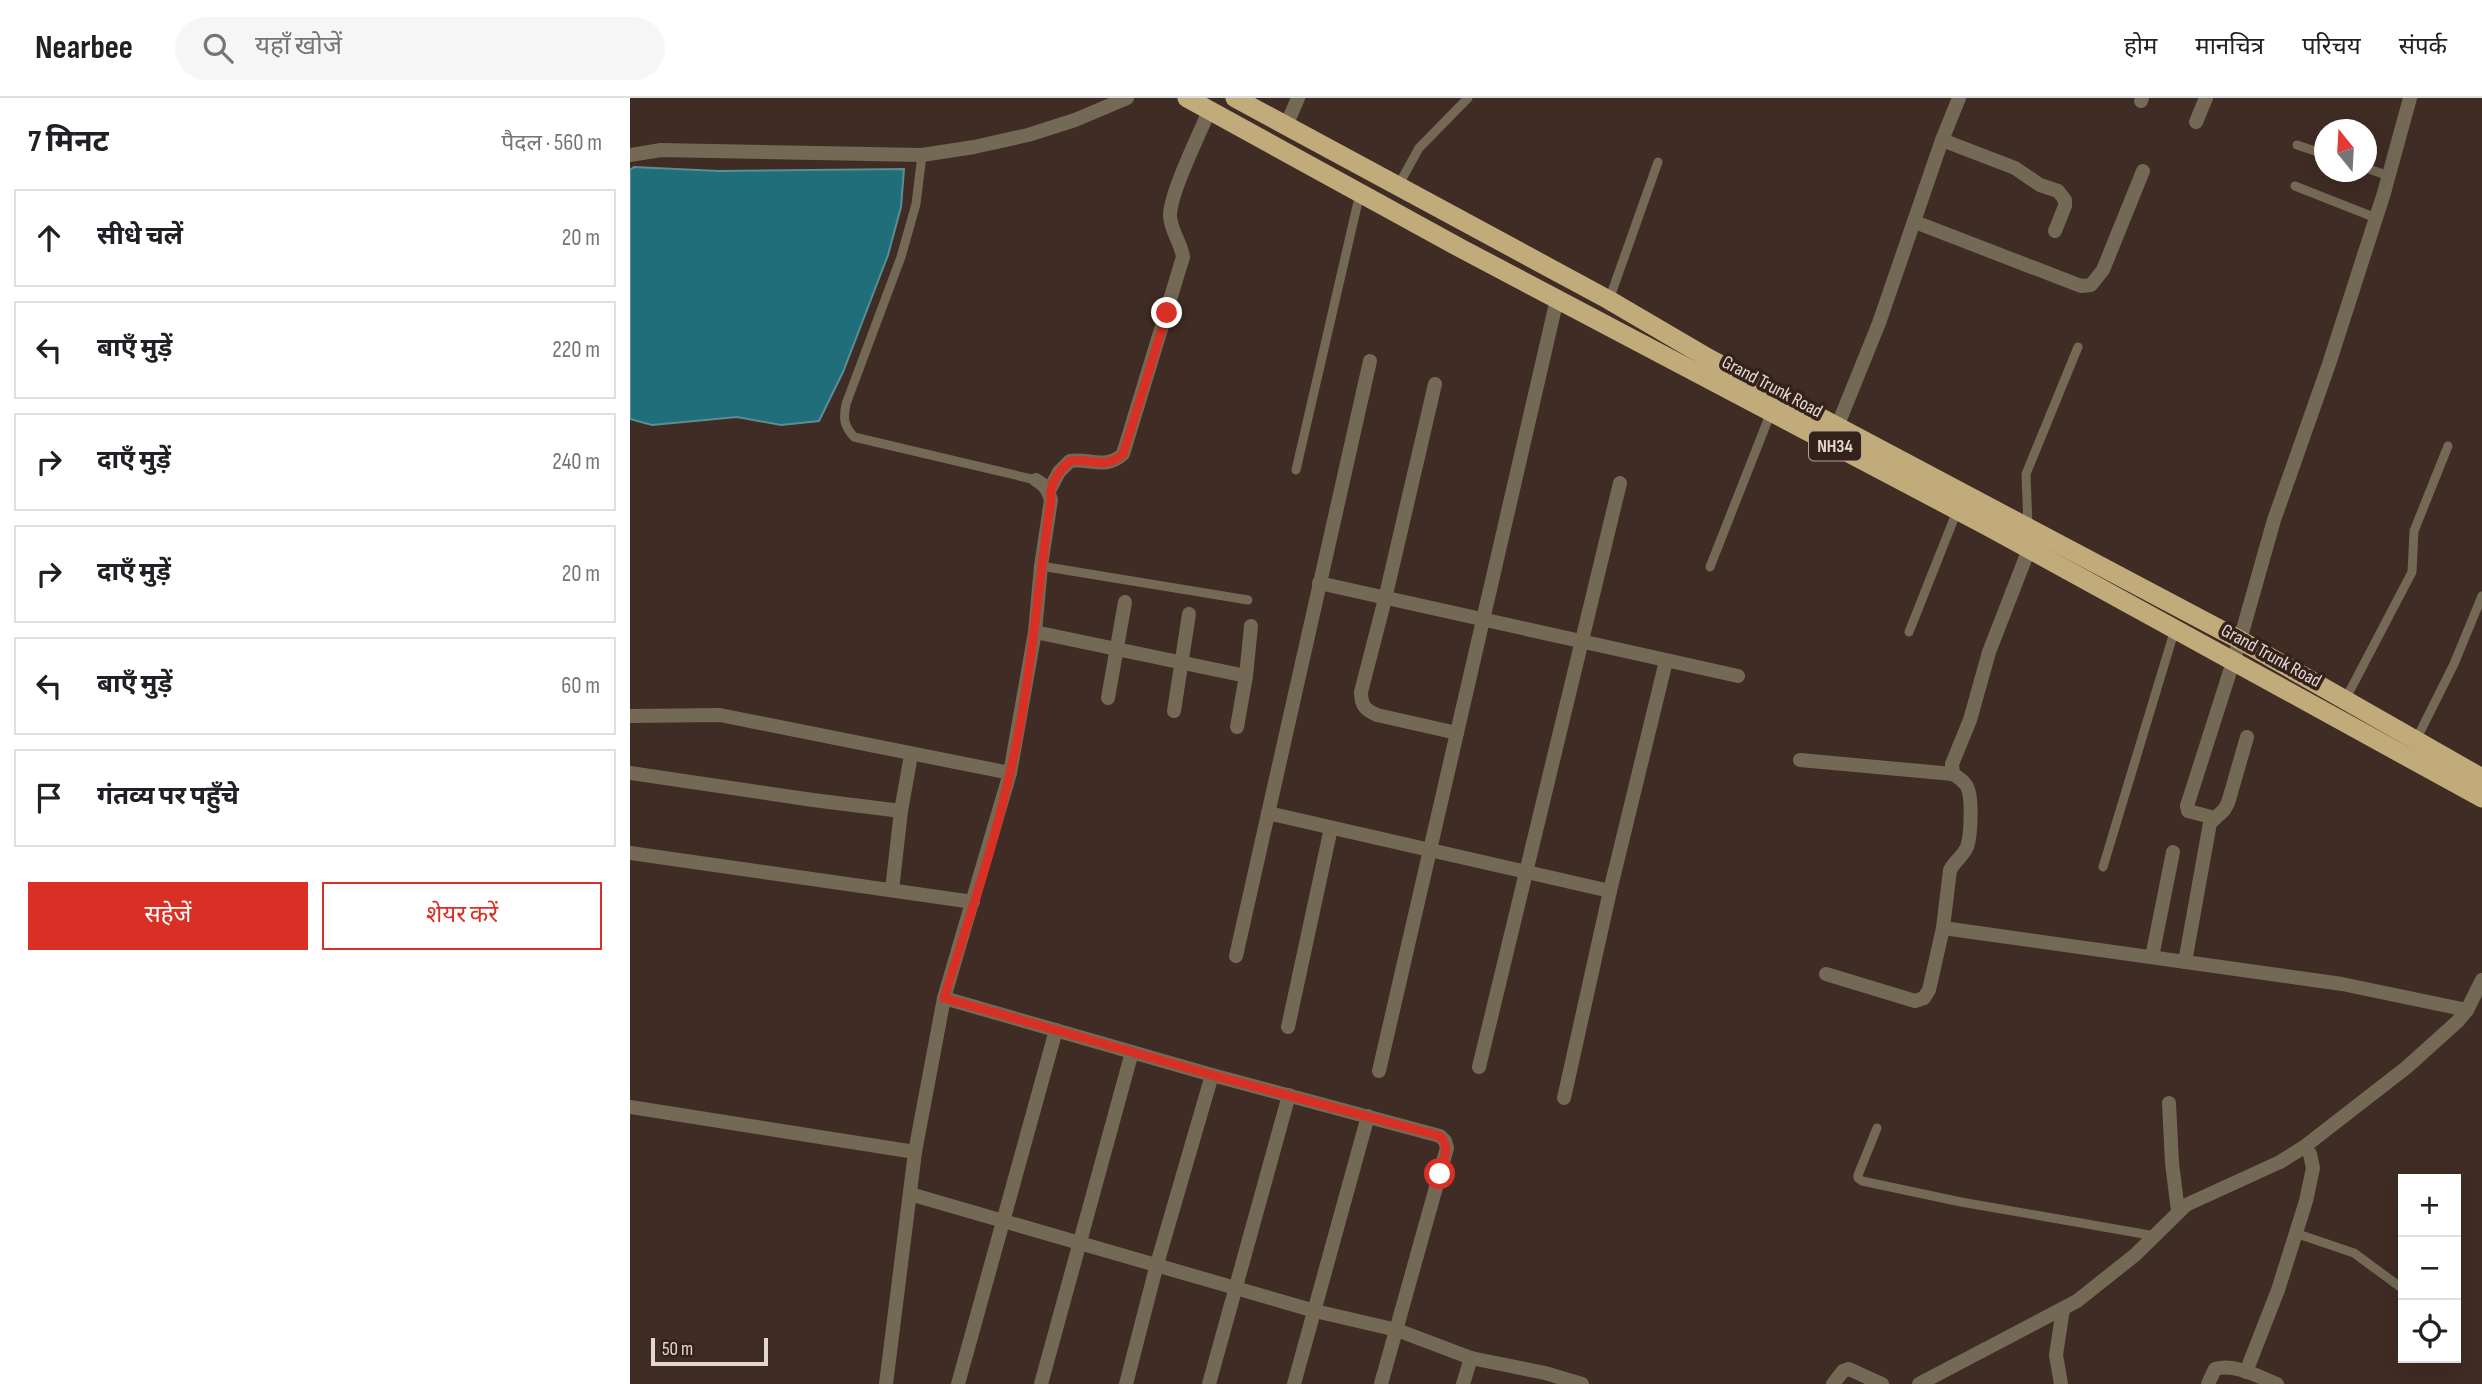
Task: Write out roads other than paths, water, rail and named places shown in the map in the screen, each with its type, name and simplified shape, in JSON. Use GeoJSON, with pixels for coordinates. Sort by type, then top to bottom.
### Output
{"type":"FeatureCollection","features":[{"type":"Feature","properties":{"kind":"highway","name":"Grand Trunk Road"},"geometry":{"type":"LineString","coordinates":[[1187,98],[1557,299],[2029,549],[2482,798]]}},
{"type":"Feature","properties":{"kind":"highway","name":"Grand Trunk Road"},"geometry":{"type":"LineString","coordinates":[[1235,98],[1609,300],[1708,358],[2240,640],[2482,778]]}},
{"type":"Feature","properties":{"kind":"street"},"geometry":{"type":"LineString","coordinates":[[630,155],[661,150],[922,155],[1028,135],[1075,120],[1127,98]]}},
{"type":"Feature","properties":{"kind":"street"},"geometry":{"type":"LineString","coordinates":[[1286,126],[1298,98]]}},
{"type":"Feature","properties":{"kind":"street"},"geometry":{"type":"LineString","coordinates":[[1837,427],[1879,323],[1959,98]]}},
{"type":"Feature","properties":{"kind":"street"},"geometry":{"type":"LineString","coordinates":[[2196,122],[2206,98]]}},
{"type":"Feature","properties":{"kind":"street"},"geometry":{"type":"LineString","coordinates":[[2215,818],[2188,811],[2187,806],[2240,640],[2274,520],[2376,218],[2389,176],[2406,100]]}},
{"type":"Feature","properties":{"kind":"street"},"geometry":{"type":"LineString","coordinates":[[1049,491],[1059,472],[1070,461],[1104,464],[1123,454],[1183,257],[1170,218],[1172,201],[1209,111]]}},
{"type":"Feature","properties":{"kind":"street"},"geometry":{"type":"LineString","coordinates":[[1942,140],[2015,168],[2040,185],[2058,191],[2065,200],[2065,206],[2055,231]]}},
{"type":"Feature","properties":{"kind":"street"},"geometry":{"type":"LineString","coordinates":[[1915,222],[2081,286],[2091,285],[2103,270],[2143,171]]}},
{"type":"Feature","properties":{"kind":"street"},"geometry":{"type":"LineString","coordinates":[[1379,1071],[1557,299]]}},
{"type":"Feature","properties":{"kind":"street"},"geometry":{"type":"LineString","coordinates":[[1236,956],[1370,361]]}},
{"type":"Feature","properties":{"kind":"street"},"geometry":{"type":"LineString","coordinates":[[1435,384],[1361,692],[1361,703],[1367,711],[1377,715],[1457,733]]}},
{"type":"Feature","properties":{"kind":"street"},"geometry":{"type":"LineString","coordinates":[[886,1384],[915,1152],[944,998],[1010,773],[1035,632],[1051,500],[1049,491],[1036,480]]}},
{"type":"Feature","properties":{"kind":"street"},"geometry":{"type":"LineString","coordinates":[[1479,1067],[1620,484]]}},
{"type":"Feature","properties":{"kind":"street"},"geometry":{"type":"LineString","coordinates":[[1953,774],[1952,764],[1970,720],[1989,652],[2029,549]]}},
{"type":"Feature","properties":{"kind":"street"},"geometry":{"type":"LineString","coordinates":[[1319,583],[1738,676]]}},
{"type":"Feature","properties":{"kind":"street"},"geometry":{"type":"LineString","coordinates":[[1108,698],[1125,602]]}},
{"type":"Feature","properties":{"kind":"street"},"geometry":{"type":"LineString","coordinates":[[1174,712],[1189,614]]}},
{"type":"Feature","properties":{"kind":"street"},"geometry":{"type":"LineString","coordinates":[[1237,727],[1251,626]]}},
{"type":"Feature","properties":{"kind":"street"},"geometry":{"type":"LineString","coordinates":[[1035,632],[1246,676]]}},
{"type":"Feature","properties":{"kind":"street"},"geometry":{"type":"LineString","coordinates":[[1564,1098],[1610,891],[1666,661]]}},
{"type":"Feature","properties":{"kind":"street"},"geometry":{"type":"LineString","coordinates":[[630,716],[720,715],[1010,773]]}},
{"type":"Feature","properties":{"kind":"street"},"geometry":{"type":"LineString","coordinates":[[2185,962],[2210,823],[2228,803],[2247,737]]}},
{"type":"Feature","properties":{"kind":"street"},"geometry":{"type":"LineString","coordinates":[[892,890],[911,755]]}},
{"type":"Feature","properties":{"kind":"street"},"geometry":{"type":"LineString","coordinates":[[1800,760],[1953,774],[1966,785],[1970,793],[1966,850],[1954,861],[1950,870],[1943,928],[1929,990],[1924,998],[1915,1001],[1826,974]]}},
{"type":"Feature","properties":{"kind":"street"},"geometry":{"type":"LineString","coordinates":[[630,773],[901,811]]}},
{"type":"Feature","properties":{"kind":"street"},"geometry":{"type":"LineString","coordinates":[[1268,813],[1526,874],[1610,891]]}},
{"type":"Feature","properties":{"kind":"street"},"geometry":{"type":"LineString","coordinates":[[1288,1027],[1331,828]]}},
{"type":"Feature","properties":{"kind":"street"},"geometry":{"type":"LineString","coordinates":[[2152,957],[2173,852]]}},
{"type":"Feature","properties":{"kind":"street"},"geometry":{"type":"LineString","coordinates":[[630,853],[973,902]]}},
{"type":"Feature","properties":{"kind":"street"},"geometry":{"type":"LineString","coordinates":[[1943,928],[2342,984],[2467,1010]]}},
{"type":"Feature","properties":{"kind":"street"},"geometry":{"type":"LineString","coordinates":[[1919,1384],[2063,1310],[2135,1255],[2178,1211],[2218,1189],[2280,1162],[2304,1147],[2415,1060],[2458,1021],[2467,1010],[2482,980]]}},
{"type":"Feature","properties":{"kind":"street"},"geometry":{"type":"LineString","coordinates":[[944,998],[1212,1075],[1440,1136],[1447,1148],[1381,1384]]}},
{"type":"Feature","properties":{"kind":"street"},"geometry":{"type":"LineString","coordinates":[[958,1384],[1056,1031]]}},
{"type":"Feature","properties":{"kind":"street"},"geometry":{"type":"LineString","coordinates":[[1041,1384],[1132,1052]]}},
{"type":"Feature","properties":{"kind":"street"},"geometry":{"type":"LineString","coordinates":[[1126,1384],[1157,1264],[1212,1075]]}},
{"type":"Feature","properties":{"kind":"street"},"geometry":{"type":"LineString","coordinates":[[1209,1384],[1289,1095]]}},
{"type":"Feature","properties":{"kind":"street"},"geometry":{"type":"LineString","coordinates":[[2169,1103],[2178,1211]]}},
{"type":"Feature","properties":{"kind":"street"},"geometry":{"type":"LineString","coordinates":[[630,1107],[915,1152]]}},
{"type":"Feature","properties":{"kind":"street"},"geometry":{"type":"LineString","coordinates":[[1298,1383],[1367,1116]]}},
{"type":"Feature","properties":{"kind":"street"},"geometry":{"type":"LineString","coordinates":[[2246,1372],[2278,1290],[2312,1168],[2310,1154],[2304,1147]]}},
{"type":"Feature","properties":{"kind":"street"},"geometry":{"type":"LineString","coordinates":[[910,1195],[1315,1311],[1397,1330],[1471,1358],[1545,1373],[1582,1384]]}},
{"type":"Feature","properties":{"kind":"street"},"geometry":{"type":"LineString","coordinates":[[2061,1384],[2056,1355],[2063,1310]]}},
{"type":"Feature","properties":{"kind":"street"},"geometry":{"type":"LineString","coordinates":[[1463,1384],[1471,1358]]}},
{"type":"Feature","properties":{"kind":"street"},"geometry":{"type":"LineString","coordinates":[[2208,1384],[2215,1369],[2223,1366],[2277,1384]]}},
{"type":"Feature","properties":{"kind":"street"},"geometry":{"type":"LineString","coordinates":[[1833,1384],[1843,1371],[1849,1369],[1882,1384]]}},
{"type":"Feature","properties":{"kind":"lane"},"geometry":{"type":"LineString","coordinates":[[1397,187],[1419,148],[1468,98]]}},
{"type":"Feature","properties":{"kind":"lane"},"geometry":{"type":"LineString","coordinates":[[2297,145],[2314,151]]}},
{"type":"Feature","properties":{"kind":"lane"},"geometry":{"type":"LineString","coordinates":[[922,155],[916,204],[888,295],[846,404],[844,417],[847,429],[855,437],[1036,480]]}},
{"type":"Feature","properties":{"kind":"lane"},"geometry":{"type":"LineString","coordinates":[[1609,300],[1658,162]]}},
{"type":"Feature","properties":{"kind":"lane"},"geometry":{"type":"LineString","coordinates":[[2377,172],[2389,176]]}},
{"type":"Feature","properties":{"kind":"lane"},"geometry":{"type":"LineString","coordinates":[[2295,186],[2376,218]]}},
{"type":"Feature","properties":{"kind":"lane"},"geometry":{"type":"LineString","coordinates":[[1296,470],[1360,193]]}},
{"type":"Feature","properties":{"kind":"lane"},"geometry":{"type":"LineString","coordinates":[[2028,528],[2026,474],[2078,347]]}},
{"type":"Feature","properties":{"kind":"lane"},"geometry":{"type":"LineString","coordinates":[[1710,567],[1771,412]]}},
{"type":"Feature","properties":{"kind":"lane"},"geometry":{"type":"LineString","coordinates":[[2345,700],[2412,572],[2414,531],[2448,446]]}},
{"type":"Feature","properties":{"kind":"lane"},"geometry":{"type":"LineString","coordinates":[[1909,632],[1957,511]]}},
{"type":"Feature","properties":{"kind":"lane"},"geometry":{"type":"LineString","coordinates":[[1041,566],[1248,600]]}},
{"type":"Feature","properties":{"kind":"lane"},"geometry":{"type":"LineString","coordinates":[[2416,740],[2454,664],[2482,596]]}},
{"type":"Feature","properties":{"kind":"lane"},"geometry":{"type":"LineString","coordinates":[[2103,867],[2175,629]]}},
{"type":"Feature","properties":{"kind":"lane"},"geometry":{"type":"LineString","coordinates":[[1877,1128],[1858,1175],[1862,1181],[1961,1202],[2155,1236]]}},
{"type":"Feature","properties":{"kind":"lane"},"geometry":{"type":"LineString","coordinates":[[2295,1233],[2354,1253],[2398,1285]]}},
{"type":"Feature","properties":{"kind":"water"},"geometry":{"type":"Polygon","coordinates":[[[634,167],[718,171],[904,169],[901,207],[888,255],[843,372],[819,421],[781,425],[737,417],[652,425],[630,419],[630,170],[634,167]]]}}]}
